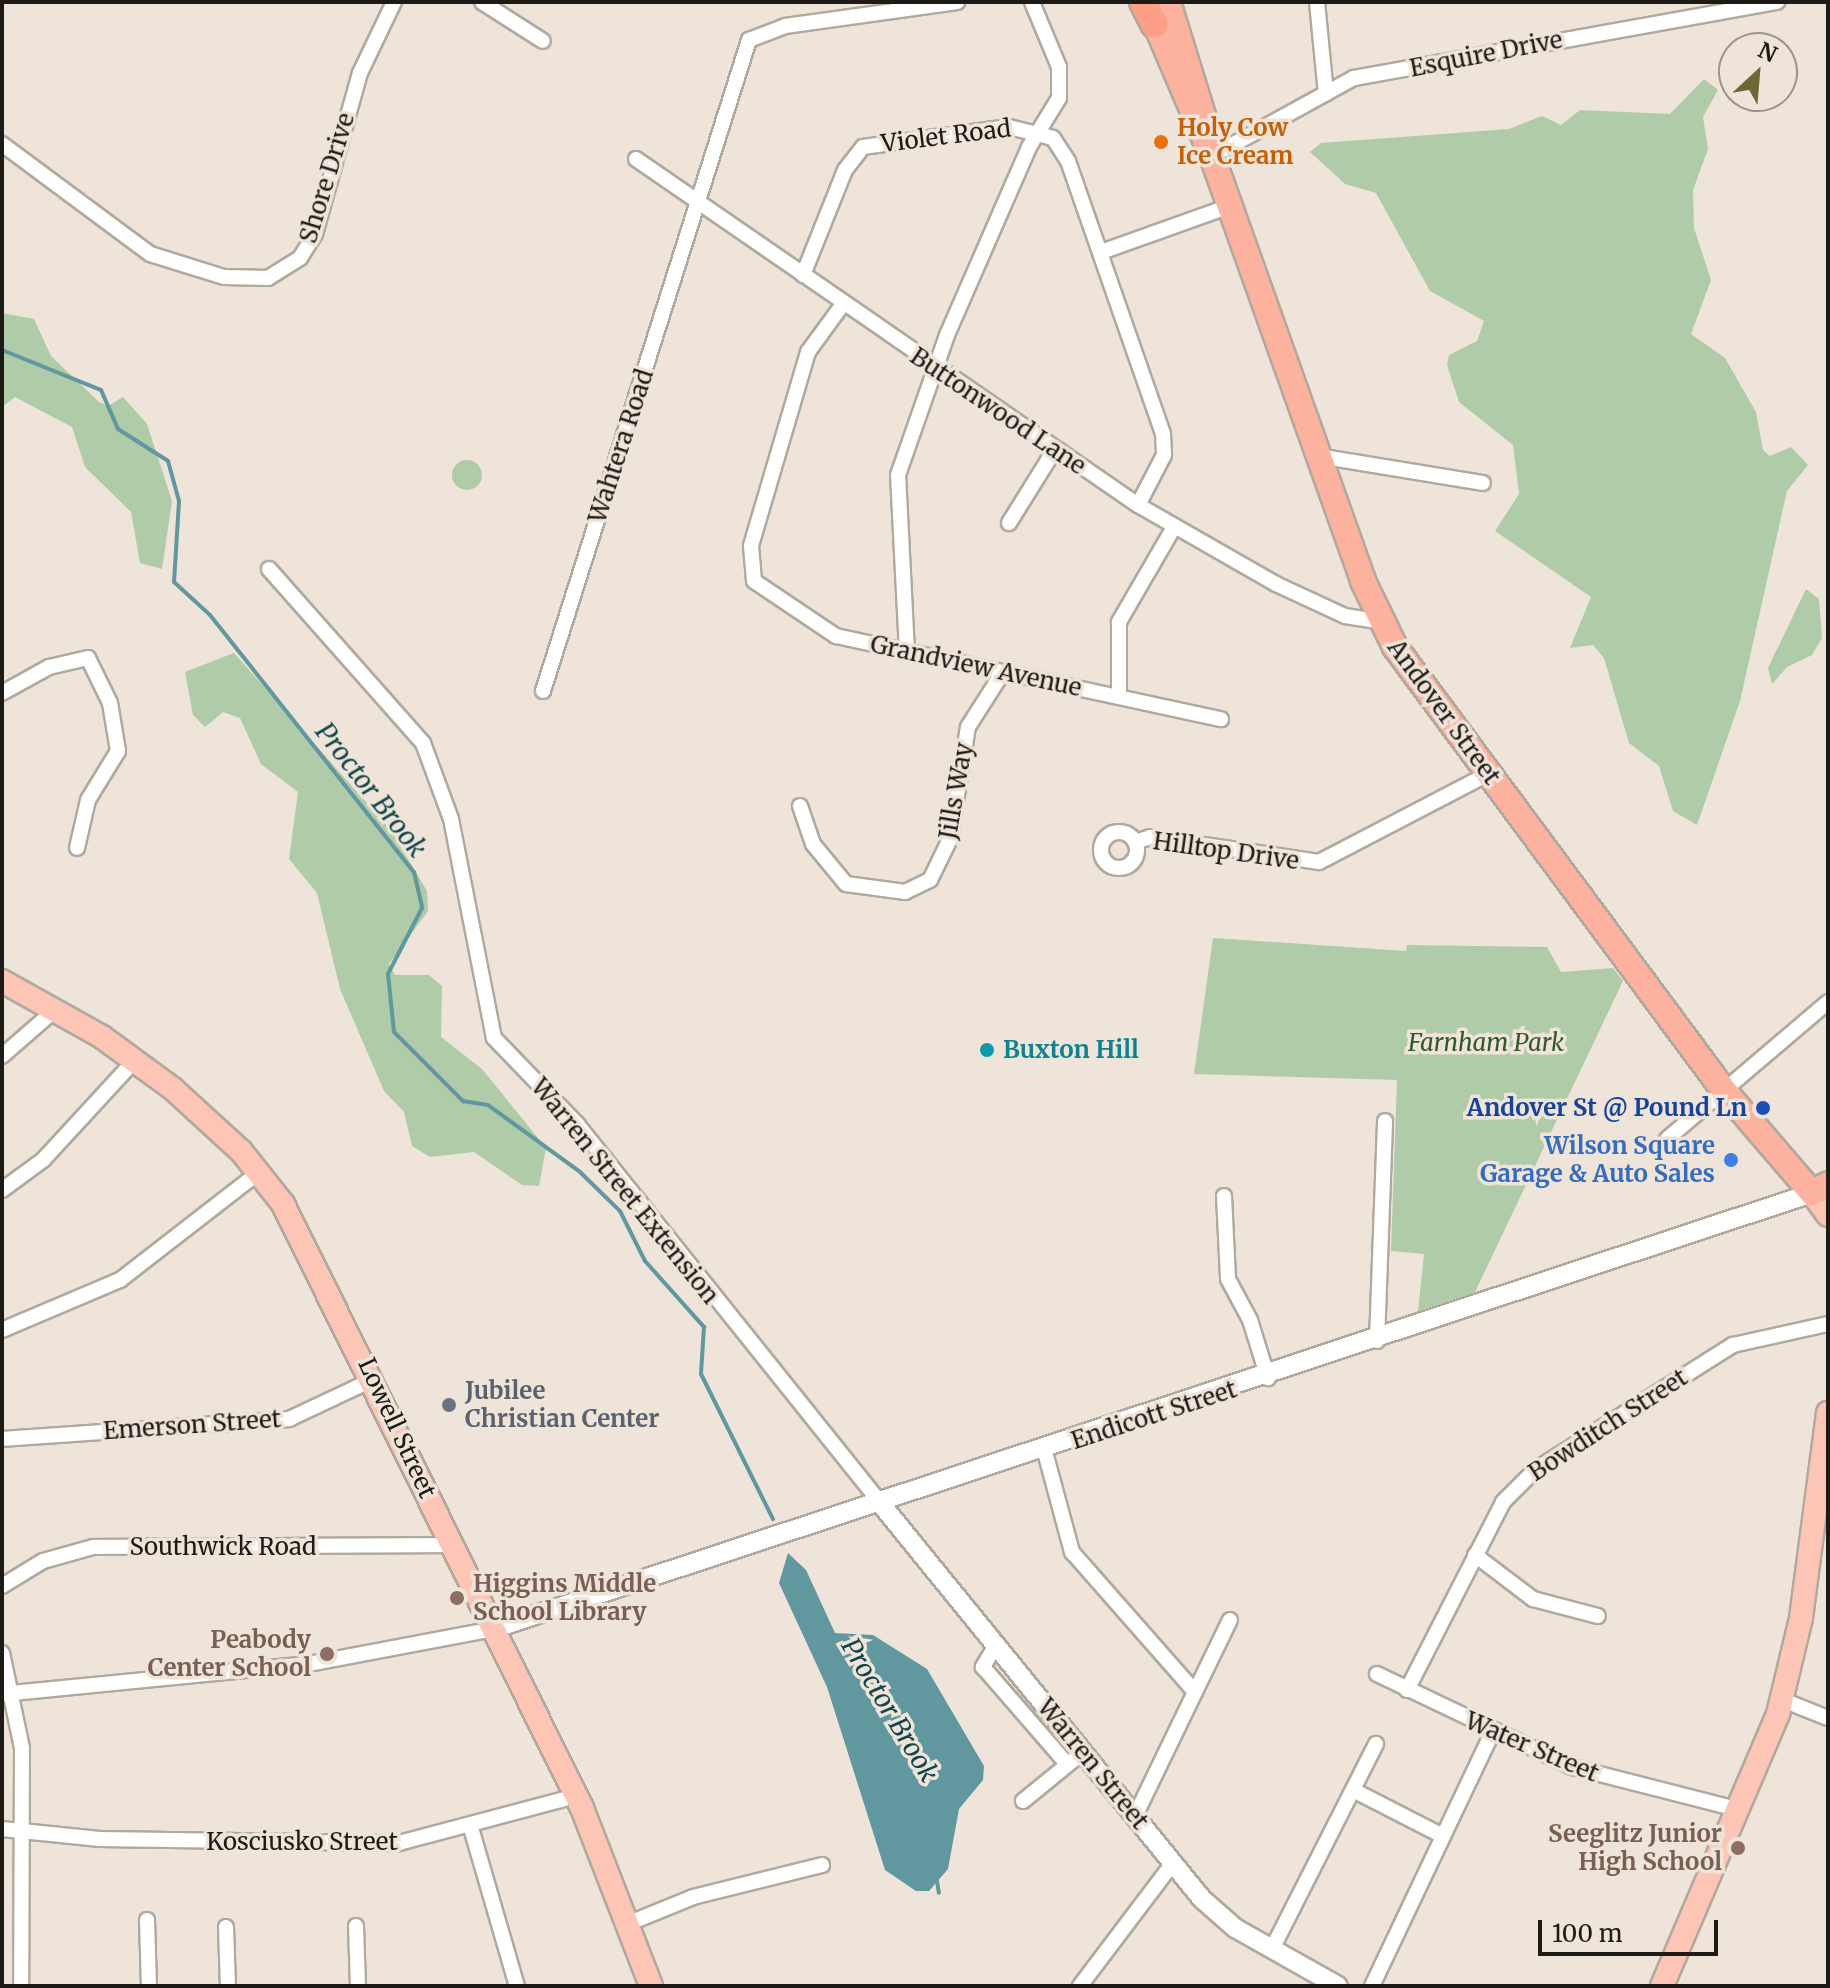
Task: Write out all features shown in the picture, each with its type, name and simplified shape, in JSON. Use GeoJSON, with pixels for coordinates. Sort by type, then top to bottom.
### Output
{"type":"FeatureCollection","features":[{"type":"Feature","properties":{"kind":"highway","name":"Andover Street"},"geometry":{"type":"LineString","coordinates":[[1153,8],[1212,156],[1318,456],[1381,622],[1488,774],[1722,1088],[1820,1188]]}},
{"type":"Feature","properties":{"kind":"main road","name":"Lowell Street"},"geometry":{"type":"LineString","coordinates":[[2,981],[56,1009],[135,1060],[209,1120],[258,1173],[306,1242],[576,1796],[651,1986]]}},
{"type":"Feature","properties":{"kind":"main road"},"geometry":{"type":"LineString","coordinates":[[1820,1188],[1828,1215]]}},
{"type":"Feature","properties":{"kind":"main road"},"geometry":{"type":"LineString","coordinates":[[1662,1986],[1741,1810],[1783,1700],[1803,1606],[1828,1413]]}},
{"type":"Feature","properties":{"kind":"street","name":"Shore Drive"},"geometry":{"type":"LineString","coordinates":[[2,144],[150,254],[224,277],[268,278],[300,258],[315,234],[360,73],[394,2]]}},
{"type":"Feature","properties":{"kind":"street"},"geometry":{"type":"LineString","coordinates":[[482,2],[543,41]]}},
{"type":"Feature","properties":{"kind":"street","name":"Wahtera Road"},"geometry":{"type":"LineString","coordinates":[[543,691],[741,55],[757,34],[957,2]]}},
{"type":"Feature","properties":{"kind":"street"},"geometry":{"type":"LineString","coordinates":[[907,652],[895,485],[938,371],[947,335],[1062,81],[1032,2]]}},
{"type":"Feature","properties":{"kind":"street"},"geometry":{"type":"LineString","coordinates":[[1317,2],[1326,94]]}},
{"type":"Feature","properties":{"kind":"street","name":"Esquire Drive"},"geometry":{"type":"LineString","coordinates":[[1212,156],[1354,78],[1777,2]]}},
{"type":"Feature","properties":{"kind":"street","name":"Violet Road"},"geometry":{"type":"LineString","coordinates":[[803,275],[845,170],[863,147],[1009,127],[1039,132],[1064,150],[1165,444],[1138,505]]}},
{"type":"Feature","properties":{"kind":"street","name":"Buttonwood Lane"},"geometry":{"type":"LineString","coordinates":[[636,159],[938,371],[1138,505],[1321,605],[1381,622]]}},
{"type":"Feature","properties":{"kind":"street"},"geometry":{"type":"LineString","coordinates":[[1101,252],[1230,206]]}},
{"type":"Feature","properties":{"kind":"street","name":"Grandview Avenue"},"geometry":{"type":"LineString","coordinates":[[843,304],[808,352],[751,546],[750,575],[818,630],[1221,719]]}},
{"type":"Feature","properties":{"kind":"street"},"geometry":{"type":"LineString","coordinates":[[1009,523],[1055,449]]}},
{"type":"Feature","properties":{"kind":"street"},"geometry":{"type":"LineString","coordinates":[[1318,456],[1483,483]]}},
{"type":"Feature","properties":{"kind":"street"},"geometry":{"type":"LineString","coordinates":[[1119,695],[1122,612],[1174,527]]}},
{"type":"Feature","properties":{"kind":"street","name":"Warren Street Extension"},"geometry":{"type":"LineString","coordinates":[[269,569],[423,743],[451,819],[494,1038],[577,1124],[881,1504]]}},
{"type":"Feature","properties":{"kind":"street"},"geometry":{"type":"LineString","coordinates":[[2,693],[49,667],[88,658],[110,703],[118,751],[88,800],[77,848]]}},
{"type":"Feature","properties":{"kind":"street","name":"Jills Way"},"geometry":{"type":"LineString","coordinates":[[800,806],[813,844],[846,884],[905,892],[930,880],[950,839],[968,727],[1003,672]]}},
{"type":"Feature","properties":{"kind":"street","name":"Hilltop Drive"},"geometry":{"type":"LineString","coordinates":[[1135,842],[1150,837],[1319,862],[1488,774]]}},
{"type":"Feature","properties":{"kind":"street"},"geometry":{"type":"LineString","coordinates":[[1667,1139],[1722,1088],[1828,1002]]}},
{"type":"Feature","properties":{"kind":"street"},"geometry":{"type":"LineString","coordinates":[[2,1056],[56,1009]]}},
{"type":"Feature","properties":{"kind":"street"},"geometry":{"type":"LineString","coordinates":[[2,1190],[43,1160],[135,1060]]}},
{"type":"Feature","properties":{"kind":"street"},"geometry":{"type":"LineString","coordinates":[[1377,1341],[1385,1121]]}},
{"type":"Feature","properties":{"kind":"street"},"geometry":{"type":"LineString","coordinates":[[2,1330],[120,1280],[258,1173]]}},
{"type":"Feature","properties":{"kind":"street","name":"Endicott Street"},"geometry":{"type":"LineString","coordinates":[[493,1629],[1045,1452],[1492,1304],[1820,1188]]}},
{"type":"Feature","properties":{"kind":"street"},"geometry":{"type":"LineString","coordinates":[[1224,1196],[1228,1279],[1256,1333],[1268,1378]]}},
{"type":"Feature","properties":{"kind":"street","name":"Bowditch Street"},"geometry":{"type":"LineString","coordinates":[[1407,1690],[1510,1492],[1535,1470],[1733,1345],[1828,1324]]}},
{"type":"Feature","properties":{"kind":"street","name":"Emerson Street"},"geometry":{"type":"LineString","coordinates":[[2,1439],[289,1419],[374,1379]]}},
{"type":"Feature","properties":{"kind":"street"},"geometry":{"type":"LineString","coordinates":[[1045,1452],[1072,1552],[1195,1692]]}},
{"type":"Feature","properties":{"kind":"street","name":"Warren Street"},"geometry":{"type":"LineString","coordinates":[[881,1504],[1173,1863],[1223,1919],[1338,1986]]}},
{"type":"Feature","properties":{"kind":"street","name":"Southwick Road"},"geometry":{"type":"LineString","coordinates":[[2,1586],[43,1561],[93,1547],[453,1545]]}},
{"type":"Feature","properties":{"kind":"street"},"geometry":{"type":"LineString","coordinates":[[1475,1555],[1533,1599],[1598,1616]]}},
{"type":"Feature","properties":{"kind":"street"},"geometry":{"type":"LineString","coordinates":[[1135,1816],[1230,1620]]}},
{"type":"Feature","properties":{"kind":"street"},"geometry":{"type":"LineString","coordinates":[[8,1694],[308,1664],[493,1629]]}},
{"type":"Feature","properties":{"kind":"street"},"geometry":{"type":"LineString","coordinates":[[996,1645],[983,1667],[1067,1764]]}},
{"type":"Feature","properties":{"kind":"street"},"geometry":{"type":"LineString","coordinates":[[2,1653],[22,1831],[21,1986]]}},
{"type":"Feature","properties":{"kind":"street","name":"Water Street"},"geometry":{"type":"LineString","coordinates":[[1377,1674],[1492,1733],[1605,1778],[1741,1810]]}},
{"type":"Feature","properties":{"kind":"street"},"geometry":{"type":"LineString","coordinates":[[1783,1700],[1828,1718]]}},
{"type":"Feature","properties":{"kind":"street"},"geometry":{"type":"LineString","coordinates":[[1372,1986],[1492,1733]]}},
{"type":"Feature","properties":{"kind":"street"},"geometry":{"type":"LineString","coordinates":[[1272,1949],[1376,1744]]}},
{"type":"Feature","properties":{"kind":"street"},"geometry":{"type":"LineString","coordinates":[[1023,1801],[1083,1752]]}},
{"type":"Feature","properties":{"kind":"street"},"geometry":{"type":"LineString","coordinates":[[1353,1790],[1443,1836]]}},
{"type":"Feature","properties":{"kind":"street","name":"Kosciusko Street"},"geometry":{"type":"LineString","coordinates":[[2,1829],[369,1844],[471,1828],[576,1796]]}},
{"type":"Feature","properties":{"kind":"street"},"geometry":{"type":"LineString","coordinates":[[471,1828],[517,1986]]}},
{"type":"Feature","properties":{"kind":"street"},"geometry":{"type":"LineString","coordinates":[[1080,1986],[1173,1863]]}},
{"type":"Feature","properties":{"kind":"street"},"geometry":{"type":"LineString","coordinates":[[627,1924],[693,1897],[822,1865]]}},
{"type":"Feature","properties":{"kind":"street"},"geometry":{"type":"LineString","coordinates":[[147,1920],[149,1986]]}},
{"type":"Feature","properties":{"kind":"street"},"geometry":{"type":"LineString","coordinates":[[356,1926],[358,1986]]}},
{"type":"Feature","properties":{"kind":"street"},"geometry":{"type":"LineString","coordinates":[[226,1927],[228,1986]]}},
{"type":"Feature","properties":{"kind":"green space"},"geometry":{"type":"Polygon","coordinates":[[[1704,79],[1718,90],[1703,117],[1708,149],[1693,190],[1694,228],[1711,280],[1691,334],[1725,358],[1756,412],[1763,450],[1770,456],[1791,447],[1808,465],[1787,491],[1740,701],[1697,825],[1673,811],[1659,766],[1629,743],[1604,658],[1593,645],[1570,648],[1591,597],[1495,531],[1519,494],[1513,445],[1459,402],[1447,365],[1449,355],[1477,341],[1484,321],[1430,291],[1376,193],[1345,184],[1310,152],[1321,143],[1509,129],[1542,116],[1561,125],[1580,110],[1670,114],[1704,79]]]}},
{"type":"Feature","properties":{"kind":"green space"},"geometry":{"type":"Polygon","coordinates":[[[2,313],[34,319],[51,356],[99,402],[108,406],[123,397],[147,424],[172,501],[162,569],[140,563],[131,512],[85,467],[72,427],[15,397],[2,407],[2,313]]]}},
{"type":"Feature","properties":{"kind":"green space"},"geometry":{"type":"Polygon","coordinates":[[[467,460],[478,464],[482,475],[478,486],[467,490],[456,486],[452,475],[456,464],[467,460]]]}},
{"type":"Feature","properties":{"kind":"green space"},"geometry":{"type":"Polygon","coordinates":[[[1806,589],[1819,599],[1822,638],[1812,655],[1787,667],[1772,684],[1768,668],[1806,589]]]}},
{"type":"Feature","properties":{"kind":"green space"},"geometry":{"type":"Polygon","coordinates":[[[234,653],[390,829],[427,891],[428,911],[389,964],[395,975],[429,975],[442,986],[441,1037],[482,1069],[546,1148],[539,1186],[522,1185],[474,1152],[430,1157],[412,1146],[404,1112],[384,1091],[340,989],[317,893],[289,859],[298,792],[261,764],[240,718],[223,712],[205,727],[193,715],[185,672],[234,653]]]}},
{"type":"Feature","properties":{"kind":"green space","name":"Farnham Park"},"geometry":{"type":"Polygon","coordinates":[[[1213,938],[1406,951],[1407,945],[1547,947],[1561,972],[1613,968],[1623,981],[1475,1292],[1418,1311],[1424,1254],[1391,1251],[1397,1080],[1194,1074],[1213,938]]]}},
{"type":"Feature","properties":{"kind":"water"},"geometry":{"type":"Polygon","coordinates":[[[788,1553],[806,1570],[835,1633],[873,1635],[927,1669],[984,1766],[983,1780],[959,1809],[948,1869],[929,1891],[916,1891],[885,1870],[827,1687],[779,1583],[788,1553]]]}},
{"type":"Feature","properties":{"kind":"waterway","name":"Proctor Brook"},"geometry":{"type":"LineString","coordinates":[[2,350],[101,390],[118,429],[168,461],[179,501],[174,582],[210,615],[414,872],[422,908],[388,974],[394,1032],[463,1101],[488,1105],[579,1171],[620,1211],[645,1261],[704,1327],[701,1374],[773,1519]]}},
{"type":"Feature","properties":{"kind":"waterway","name":"Proctor Brook"},"geometry":{"type":"LineString","coordinates":[[937,1881],[939,1893]]}},
{"type":"Feature","properties":{"kind":"place","name":"Holy Cow Ice Cream"},"geometry":{"type":"Point","coordinates":[1161,142]}},
{"type":"Feature","properties":{"kind":"place","name":"Buxton Hill"},"geometry":{"type":"Point","coordinates":[987,1050]}},
{"type":"Feature","properties":{"kind":"place","name":"Andover St @ Pound Ln"},"geometry":{"type":"Point","coordinates":[1763,1108]}},
{"type":"Feature","properties":{"kind":"place","name":"Wilson Square Garage & Auto Sales"},"geometry":{"type":"Point","coordinates":[1731,1160]}},
{"type":"Feature","properties":{"kind":"place","name":"Jubilee Christian Center"},"geometry":{"type":"Point","coordinates":[449,1405]}},
{"type":"Feature","properties":{"kind":"place","name":"Higgins Middle School Library"},"geometry":{"type":"Point","coordinates":[457,1598]}},
{"type":"Feature","properties":{"kind":"place","name":"Peabody Center School"},"geometry":{"type":"Point","coordinates":[327,1654]}},
{"type":"Feature","properties":{"kind":"place","name":"Seeglitz Junior High School"},"geometry":{"type":"Point","coordinates":[1738,1848]}}]}
